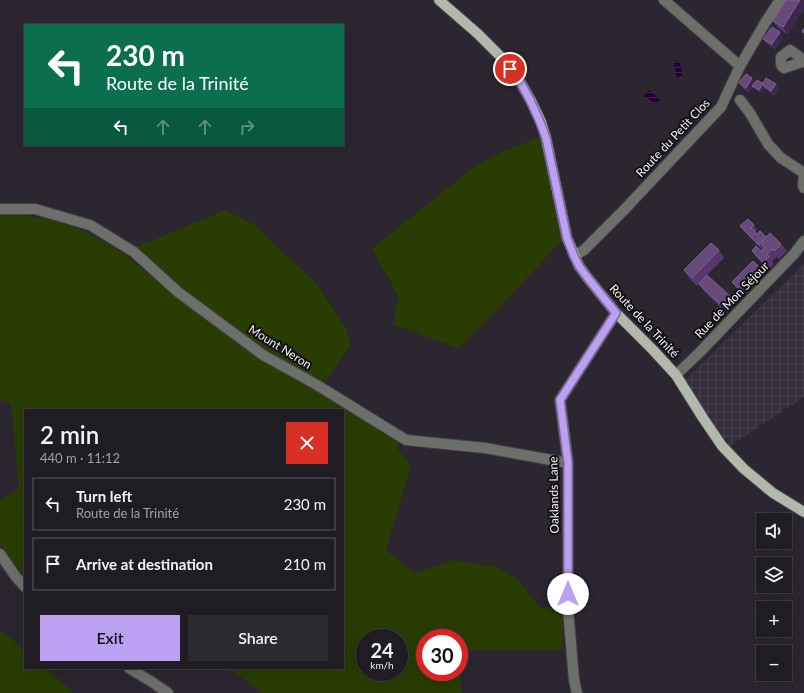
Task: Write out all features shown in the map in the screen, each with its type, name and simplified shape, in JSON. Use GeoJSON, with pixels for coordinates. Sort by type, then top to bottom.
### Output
{"type":"FeatureCollection","features":[{"type":"Feature","properties":{"kind":"main road","name":"Route de la Trinité"},"geometry":{"type":"LineString","coordinates":[[439,0],[478,34],[503,59],[518,78],[530,100],[546,138],[567,238],[579,266],[616,313],[676,375],[722,446],[744,469],[773,493],[804,512]]}},
{"type":"Feature","properties":{"kind":"street"},"geometry":{"type":"LineString","coordinates":[[664,0],[740,66]]}},
{"type":"Feature","properties":{"kind":"street","name":"Route du Petit Clos"},"geometry":{"type":"LineString","coordinates":[[574,256],[584,250],[623,211],[721,107],[740,66],[780,0]]}},
{"type":"Feature","properties":{"kind":"street"},"geometry":{"type":"LineString","coordinates":[[740,100],[750,113],[768,144],[781,158],[804,174],[804,188]]}},
{"type":"Feature","properties":{"kind":"street","name":"Mount Neron"},"geometry":{"type":"LineString","coordinates":[[0,209],[35,209],[90,225],[134,252],[178,292],[263,355],[318,386],[406,440],[485,448],[568,463]]}},
{"type":"Feature","properties":{"kind":"street","name":"Rue de Mon Séjour"},"geometry":{"type":"LineString","coordinates":[[676,375],[700,352],[804,241]]}},
{"type":"Feature","properties":{"kind":"street","name":"Oaklands Lane"},"geometry":{"type":"LineString","coordinates":[[577,693],[574,680],[568,609],[568,463],[560,400],[616,313]]}},
{"type":"Feature","properties":{"kind":"street"},"geometry":{"type":"LineString","coordinates":[[0,554],[24,586]]}},
{"type":"Feature","properties":{"kind":"street"},"geometry":{"type":"LineString","coordinates":[[131,669],[168,693]]}},
{"type":"Feature","properties":{"kind":"shaded area"},"geometry":{"type":"Polygon","coordinates":[[[674,63],[680,63],[681,76],[676,76],[674,63]]]}},
{"type":"Feature","properties":{"kind":"shaded area"},"geometry":{"type":"Polygon","coordinates":[[[649,90],[660,99],[656,104],[644,96],[649,90]]]}},
{"type":"Feature","properties":{"kind":"shaded area"},"geometry":{"type":"Polygon","coordinates":[[[804,264],[804,397],[730,446],[708,416],[685,380],[804,264]]]}},
{"type":"Feature","properties":{"kind":"green space"},"geometry":{"type":"Polygon","coordinates":[[[541,137],[562,240],[508,299],[459,348],[394,325],[398,295],[372,249],[476,165],[508,149],[541,137]]]}},
{"type":"Feature","properties":{"kind":"green space"},"geometry":{"type":"Polygon","coordinates":[[[225,210],[253,224],[318,285],[347,330],[351,345],[323,385],[264,354],[194,301],[132,249],[225,210]]]}},
{"type":"Feature","properties":{"kind":"green space"},"geometry":{"type":"Polygon","coordinates":[[[0,214],[17,214],[51,220],[83,230],[124,254],[202,317],[263,360],[398,440],[397,448],[411,466],[386,550],[414,573],[454,560],[497,567],[519,580],[540,608],[562,607],[563,650],[468,650],[468,629],[416,629],[416,681],[461,681],[461,693],[263,693],[229,669],[344,669],[344,409],[24,409],[24,581],[15,570],[0,542],[0,501],[19,488],[11,403],[0,400],[0,214]]]}},
{"type":"Feature","properties":{"kind":"green space"},"geometry":{"type":"Polygon","coordinates":[[[0,629],[24,650],[24,669],[46,669],[74,693],[0,693],[0,629]]]}},
{"type":"Feature","properties":{"kind":"building"},"geometry":{"type":"Polygon","coordinates":[[[786,0],[800,0],[783,27],[773,21],[786,0]]]}},
{"type":"Feature","properties":{"kind":"building"},"geometry":{"type":"Polygon","coordinates":[[[772,27],[780,32],[772,44],[763,39],[772,27]]]}},
{"type":"Feature","properties":{"kind":"building"},"geometry":{"type":"Polygon","coordinates":[[[746,74],[752,78],[746,88],[739,83],[746,74]]]}},
{"type":"Feature","properties":{"kind":"building"},"geometry":{"type":"Polygon","coordinates":[[[766,78],[776,84],[771,91],[762,84],[766,78]]]}},
{"type":"Feature","properties":{"kind":"building"},"geometry":{"type":"Polygon","coordinates":[[[757,80],[762,83],[759,90],[752,86],[757,80]]]}},
{"type":"Feature","properties":{"kind":"building"},"geometry":{"type":"Polygon","coordinates":[[[748,219],[754,225],[751,228],[757,234],[760,231],[766,237],[759,245],[740,226],[748,219]]]}},
{"type":"Feature","properties":{"kind":"building"},"geometry":{"type":"Polygon","coordinates":[[[770,233],[781,244],[774,251],[772,249],[767,254],[769,257],[763,262],[752,251],[756,246],[761,251],[765,248],[762,245],[764,239],[770,233]]]}},
{"type":"Feature","properties":{"kind":"building"},"geometry":{"type":"Polygon","coordinates":[[[711,243],[719,250],[692,278],[684,270],[711,243]]]}},
{"type":"Feature","properties":{"kind":"building"},"geometry":{"type":"Polygon","coordinates":[[[753,261],[760,268],[740,290],[732,282],[753,261]]]}},
{"type":"Feature","properties":{"kind":"building"},"geometry":{"type":"Polygon","coordinates":[[[707,275],[730,296],[721,305],[699,284],[707,275]]]}},
{"type":"Feature","properties":{"kind":"route"},"geometry":{"type":"LineString","coordinates":[[510,69],[518,78],[530,100],[546,138],[567,238],[574,256],[587,277],[616,313],[560,400],[568,463],[568,594]]}}]}
